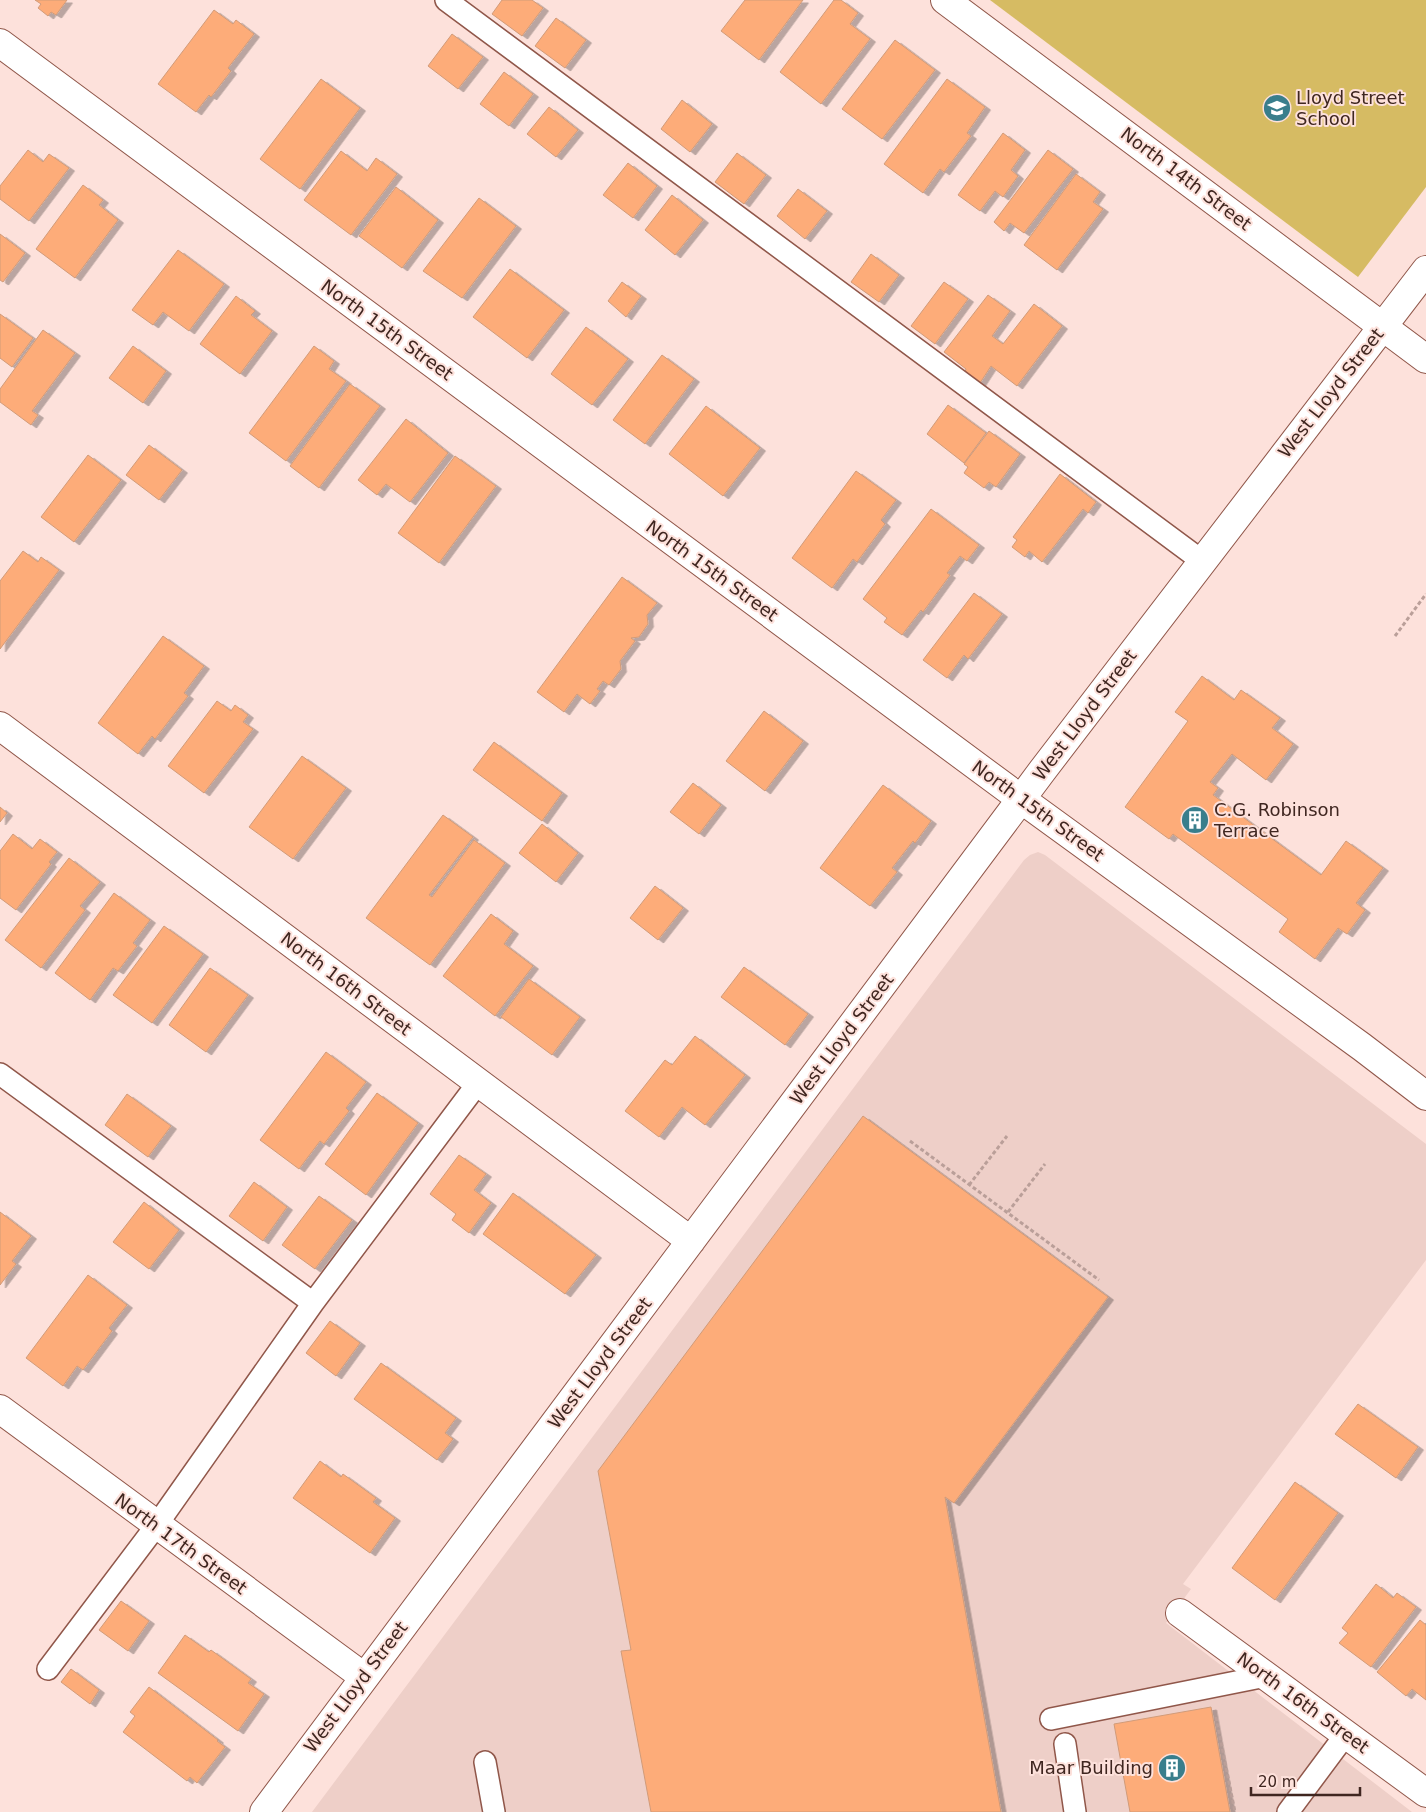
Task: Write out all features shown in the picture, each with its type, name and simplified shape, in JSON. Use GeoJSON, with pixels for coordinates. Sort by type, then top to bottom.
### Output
{"type":"FeatureCollection","features":[{"type":"Feature","properties":{"kind":"street","name":"North 14th Street"},"geometry":{"type":"LineString","coordinates":[[945,0],[1426,359]]}},
{"type":"Feature","properties":{"kind":"street","name":"North 15th Street"},"geometry":{"type":"LineString","coordinates":[[0,43],[1021,799],[1362,1047],[1426,1096]]}},
{"type":"Feature","properties":{"kind":"street","name":"West Lloyd Street"},"geometry":{"type":"LineString","coordinates":[[264,1812],[1021,799],[1426,270]]}},
{"type":"Feature","properties":{"kind":"street","name":"North 16th Street"},"geometry":{"type":"LineString","coordinates":[[0,726],[691,1241]]}},
{"type":"Feature","properties":{"kind":"street","name":"North 17th Street"},"geometry":{"type":"LineString","coordinates":[[0,1409],[156,1526],[364,1677]]}},
{"type":"Feature","properties":{"kind":"street","name":"North 16th Street"},"geometry":{"type":"LineString","coordinates":[[1180,1613],[1426,1793]]}},
{"type":"Feature","properties":{"kind":"lane"},"geometry":{"type":"LineString","coordinates":[[446,0],[1202,561]]}},
{"type":"Feature","properties":{"kind":"lane"},"geometry":{"type":"LineString","coordinates":[[0,1074],[313,1303]]}},
{"type":"Feature","properties":{"kind":"lane"},"geometry":{"type":"LineString","coordinates":[[48,1669],[156,1526],[313,1303],[478,1083]]}},
{"type":"Feature","properties":{"kind":"lane"},"geometry":{"type":"LineString","coordinates":[[1051,1719],[1266,1676]]}},
{"type":"Feature","properties":{"kind":"lane"},"geometry":{"type":"LineString","coordinates":[[1288,1812],[1346,1734]]}},
{"type":"Feature","properties":{"kind":"lane"},"geometry":{"type":"LineString","coordinates":[[1065,1744],[1075,1812]]}},
{"type":"Feature","properties":{"kind":"lane"},"geometry":{"type":"LineString","coordinates":[[486,1762],[494,1812]]}},
{"type":"Feature","properties":{"kind":"path"},"geometry":{"type":"LineString","coordinates":[[1395,636],[1426,594]]}},
{"type":"Feature","properties":{"kind":"path"},"geometry":{"type":"LineString","coordinates":[[969,1184],[1007,1136]]}},
{"type":"Feature","properties":{"kind":"path"},"geometry":{"type":"LineString","coordinates":[[910,1141],[1099,1280]]}},
{"type":"Feature","properties":{"kind":"path"},"geometry":{"type":"LineString","coordinates":[[1008,1212],[1045,1164]]}},
{"type":"Feature","properties":{"kind":"path"},"geometry":{"type":"LineString","coordinates":[[1210,1686],[1235,1812]]}},
{"type":"Feature","properties":{"kind":"shaded area","name":"Lloyd Street School"},"geometry":{"type":"Polygon","coordinates":[[[990,0],[1426,0],[1426,187],[1358,277],[990,0]]]}},
{"type":"Feature","properties":{"kind":"shaded area"},"geometry":{"type":"Polygon","coordinates":[[[1038,852],[1045,855],[1426,1144],[1426,1260],[1183,1584],[1191,1589],[1166,1623],[1412,1812],[312,1812],[1024,860],[1038,852]]]}},
{"type":"Feature","properties":{"kind":"building"},"geometry":{"type":"Polygon","coordinates":[[[35,0],[67,0],[56,15],[51,12],[48,16],[38,8],[41,4],[35,0]]]}},
{"type":"Feature","properties":{"kind":"building"},"geometry":{"type":"Polygon","coordinates":[[[502,0],[532,0],[543,8],[522,36],[492,14],[502,0]]]}},
{"type":"Feature","properties":{"kind":"building"},"geometry":{"type":"Polygon","coordinates":[[[745,0],[803,0],[759,60],[721,31],[745,0]]]}},
{"type":"Feature","properties":{"kind":"building"},"geometry":{"type":"Polygon","coordinates":[[[834,0],[841,0],[858,13],[850,24],[870,39],[821,104],[780,72],[834,0]]]}},
{"type":"Feature","properties":{"kind":"building"},"geometry":{"type":"Polygon","coordinates":[[[214,10],[233,24],[236,20],[254,34],[228,68],[231,71],[211,97],[209,95],[196,112],[158,84],[214,10]]]}},
{"type":"Feature","properties":{"kind":"building"},"geometry":{"type":"Polygon","coordinates":[[[556,18],[586,40],[565,68],[535,46],[556,18]]]}},
{"type":"Feature","properties":{"kind":"building"},"geometry":{"type":"Polygon","coordinates":[[[452,34],[483,57],[458,89],[428,66],[452,34]]]}},
{"type":"Feature","properties":{"kind":"building"},"geometry":{"type":"Polygon","coordinates":[[[895,40],[935,70],[882,139],[842,109],[895,40]]]}},
{"type":"Feature","properties":{"kind":"building"},"geometry":{"type":"Polygon","coordinates":[[[504,72],[533,94],[509,126],[480,104],[504,72]]]}},
{"type":"Feature","properties":{"kind":"building"},"geometry":{"type":"Polygon","coordinates":[[[321,79],[360,108],[300,189],[260,159],[321,79]]]}},
{"type":"Feature","properties":{"kind":"building"},"geometry":{"type":"Polygon","coordinates":[[[947,79],[985,107],[967,133],[971,136],[944,172],[940,169],[923,193],[884,164],[947,79]]]}},
{"type":"Feature","properties":{"kind":"building"},"geometry":{"type":"Polygon","coordinates":[[[682,100],[712,124],[690,152],[661,129],[682,100]]]}},
{"type":"Feature","properties":{"kind":"building"},"geometry":{"type":"Polygon","coordinates":[[[549,107],[578,130],[556,157],[527,134],[549,107]]]}},
{"type":"Feature","properties":{"kind":"building"},"geometry":{"type":"Polygon","coordinates":[[[1003,133],[1025,150],[1011,170],[1018,176],[1003,197],[995,191],[980,211],[958,195],[1003,133]]]}},
{"type":"Feature","properties":{"kind":"building"},"geometry":{"type":"Polygon","coordinates":[[[28,150],[43,162],[49,154],[69,168],[29,221],[0,199],[0,186],[28,150]]]}},
{"type":"Feature","properties":{"kind":"building"},"geometry":{"type":"Polygon","coordinates":[[[1048,150],[1073,169],[1024,233],[1010,223],[1004,231],[994,222],[1048,150]]]}},
{"type":"Feature","properties":{"kind":"building"},"geometry":{"type":"Polygon","coordinates":[[[341,151],[367,171],[376,158],[397,174],[351,235],[304,200],[341,151]]]}},
{"type":"Feature","properties":{"kind":"building"},"geometry":{"type":"Polygon","coordinates":[[[737,153],[766,175],[744,204],[715,182],[737,153]]]}},
{"type":"Feature","properties":{"kind":"building"},"geometry":{"type":"Polygon","coordinates":[[[628,163],[657,186],[633,218],[603,195],[628,163]]]}},
{"type":"Feature","properties":{"kind":"building"},"geometry":{"type":"Polygon","coordinates":[[[1076,174],[1100,192],[1093,202],[1103,209],[1057,270],[1024,245],[1076,174]]]}},
{"type":"Feature","properties":{"kind":"building"},"geometry":{"type":"Polygon","coordinates":[[[83,185],[103,200],[99,205],[118,220],[75,278],[36,249],[83,185]]]}},
{"type":"Feature","properties":{"kind":"building"},"geometry":{"type":"Polygon","coordinates":[[[396,187],[438,220],[402,268],[359,236],[396,187]]]}},
{"type":"Feature","properties":{"kind":"building"},"geometry":{"type":"Polygon","coordinates":[[[798,189],[827,211],[805,239],[777,216],[798,189]]]}},
{"type":"Feature","properties":{"kind":"building"},"geometry":{"type":"Polygon","coordinates":[[[672,195],[703,220],[675,255],[645,230],[672,195]]]}},
{"type":"Feature","properties":{"kind":"building"},"geometry":{"type":"Polygon","coordinates":[[[479,198],[516,226],[462,298],[423,271],[479,198]]]}},
{"type":"Feature","properties":{"kind":"building"},"geometry":{"type":"Polygon","coordinates":[[[0,234],[25,253],[3,282],[0,280],[0,234]]]}},
{"type":"Feature","properties":{"kind":"building"},"geometry":{"type":"Polygon","coordinates":[[[178,250],[224,284],[189,331],[163,312],[153,325],[132,310],[178,250]]]}},
{"type":"Feature","properties":{"kind":"building"},"geometry":{"type":"Polygon","coordinates":[[[871,254],[899,275],[879,302],[851,282],[871,254]]]}},
{"type":"Feature","properties":{"kind":"building"},"geometry":{"type":"Polygon","coordinates":[[[510,269],[564,310],[527,358],[473,317],[510,269]]]}},
{"type":"Feature","properties":{"kind":"building"},"geometry":{"type":"Polygon","coordinates":[[[622,282],[641,296],[626,317],[608,301],[622,282]]]}},
{"type":"Feature","properties":{"kind":"building"},"geometry":{"type":"Polygon","coordinates":[[[944,282],[968,299],[935,344],[911,326],[944,282]]]}},
{"type":"Feature","properties":{"kind":"building"},"geometry":{"type":"Polygon","coordinates":[[[988,295],[1010,311],[992,336],[1003,344],[1034,304],[1062,326],[1017,386],[991,366],[980,383],[944,352],[988,295]]]}},
{"type":"Feature","properties":{"kind":"building"},"geometry":{"type":"Polygon","coordinates":[[[236,296],[255,311],[251,315],[272,331],[240,374],[200,344],[236,296]]]}},
{"type":"Feature","properties":{"kind":"building"},"geometry":{"type":"Polygon","coordinates":[[[0,314],[33,338],[12,367],[0,358],[0,314]]]}},
{"type":"Feature","properties":{"kind":"building"},"geometry":{"type":"Polygon","coordinates":[[[586,327],[628,359],[592,405],[551,374],[586,327]]]}},
{"type":"Feature","properties":{"kind":"building"},"geometry":{"type":"Polygon","coordinates":[[[43,330],[75,353],[32,411],[38,415],[31,425],[0,402],[0,389],[43,330]]]}},
{"type":"Feature","properties":{"kind":"building"},"geometry":{"type":"Polygon","coordinates":[[[133,346],[166,371],[143,403],[109,378],[133,346]]]}},
{"type":"Feature","properties":{"kind":"building"},"geometry":{"type":"Polygon","coordinates":[[[314,346],[334,361],[329,369],[346,381],[286,461],[249,433],[314,346]]]}},
{"type":"Feature","properties":{"kind":"building"},"geometry":{"type":"Polygon","coordinates":[[[662,355],[694,379],[645,444],[613,420],[662,355]]]}},
{"type":"Feature","properties":{"kind":"building"},"geometry":{"type":"Polygon","coordinates":[[[350,384],[380,406],[319,488],[290,466],[350,384]]]}},
{"type":"Feature","properties":{"kind":"building"},"geometry":{"type":"Polygon","coordinates":[[[948,405],[986,433],[964,463],[927,434],[948,405]]]}},
{"type":"Feature","properties":{"kind":"building"},"geometry":{"type":"Polygon","coordinates":[[[706,406],[760,448],[723,496],[669,454],[706,406]]]}},
{"type":"Feature","properties":{"kind":"building"},"geometry":{"type":"Polygon","coordinates":[[[406,419],[448,453],[410,502],[386,484],[377,495],[358,480],[406,419]]]}},
{"type":"Feature","properties":{"kind":"building"},"geometry":{"type":"Polygon","coordinates":[[[989,431],[1020,454],[996,487],[989,482],[984,488],[964,473],[968,467],[964,464],[989,431]]]}},
{"type":"Feature","properties":{"kind":"building"},"geometry":{"type":"Polygon","coordinates":[[[149,445],[182,470],[159,500],[126,475],[149,445]]]}},
{"type":"Feature","properties":{"kind":"building"},"geometry":{"type":"Polygon","coordinates":[[[88,455],[121,480],[74,542],[41,517],[88,455]]]}},
{"type":"Feature","properties":{"kind":"building"},"geometry":{"type":"Polygon","coordinates":[[[455,456],[496,486],[439,563],[398,533],[455,456]]]}},
{"type":"Feature","properties":{"kind":"building"},"geometry":{"type":"Polygon","coordinates":[[[856,471],[896,500],[881,520],[885,524],[857,562],[853,559],[832,588],[792,558],[856,471]]]}},
{"type":"Feature","properties":{"kind":"building"},"geometry":{"type":"Polygon","coordinates":[[[1060,474],[1096,502],[1088,513],[1083,509],[1042,562],[1029,551],[1025,557],[1012,547],[1017,540],[1013,537],[1060,474]]]}},
{"type":"Feature","properties":{"kind":"building"},"geometry":{"type":"Polygon","coordinates":[[[931,509],[979,545],[967,561],[960,556],[947,573],[950,575],[923,612],[921,610],[902,635],[884,622],[887,618],[863,599],[931,509]]]}},
{"type":"Feature","properties":{"kind":"building"},"geometry":{"type":"Polygon","coordinates":[[[23,551],[38,562],[41,557],[59,570],[0,649],[0,581],[23,551]]]}},
{"type":"Feature","properties":{"kind":"building"},"geometry":{"type":"Polygon","coordinates":[[[622,577],[657,603],[647,615],[648,624],[639,637],[631,638],[635,641],[620,661],[621,669],[609,685],[603,681],[597,689],[600,691],[590,704],[577,694],[564,712],[537,692],[622,577]]]}},
{"type":"Feature","properties":{"kind":"building"},"geometry":{"type":"Polygon","coordinates":[[[974,593],[1002,614],[968,659],[964,655],[947,678],[923,660],[974,593]]]}},
{"type":"Feature","properties":{"kind":"building"},"geometry":{"type":"Polygon","coordinates":[[[163,636],[204,666],[184,693],[188,696],[155,739],[152,736],[138,754],[98,723],[163,636]]]}},
{"type":"Feature","properties":{"kind":"building","name":"C.G. Robinson Terrace"},"geometry":{"type":"Polygon","coordinates":[[[1202,676],[1234,700],[1241,690],[1280,718],[1272,728],[1293,744],[1266,780],[1232,754],[1210,782],[1218,788],[1213,795],[1321,875],[1346,841],[1383,868],[1356,903],[1365,910],[1347,934],[1338,928],[1315,959],[1279,932],[1288,919],[1173,834],[1169,839],[1125,807],[1188,721],[1175,712],[1202,676]]]}},
{"type":"Feature","properties":{"kind":"building"},"geometry":{"type":"Polygon","coordinates":[[[217,701],[231,711],[235,705],[248,715],[243,722],[253,729],[204,793],[168,766],[217,701]]]}},
{"type":"Feature","properties":{"kind":"building"},"geometry":{"type":"Polygon","coordinates":[[[764,711],[803,741],[765,791],[726,761],[764,711]]]}},
{"type":"Feature","properties":{"kind":"building"},"geometry":{"type":"Polygon","coordinates":[[[494,742],[562,793],[542,821],[473,770],[494,742]]]}},
{"type":"Feature","properties":{"kind":"building"},"geometry":{"type":"Polygon","coordinates":[[[302,756],[346,788],[293,859],[249,827],[302,756]]]}},
{"type":"Feature","properties":{"kind":"building"},"geometry":{"type":"Polygon","coordinates":[[[693,783],[721,805],[699,834],[670,812],[693,783]]]}},
{"type":"Feature","properties":{"kind":"building"},"geometry":{"type":"Polygon","coordinates":[[[883,785],[931,821],[915,843],[913,841],[892,868],[897,872],[870,906],[820,868],[883,785]]]}},
{"type":"Feature","properties":{"kind":"building"},"geometry":{"type":"Polygon","coordinates":[[[0,807],[7,813],[0,822],[0,807]]]}},
{"type":"Feature","properties":{"kind":"building"},"geometry":{"type":"Polygon","coordinates":[[[443,815],[473,837],[429,895],[432,897],[474,840],[505,863],[430,965],[366,918],[443,815]]]}},
{"type":"Feature","properties":{"kind":"building"},"geometry":{"type":"Polygon","coordinates":[[[542,824],[578,853],[556,882],[519,853],[542,824]]]}},
{"type":"Feature","properties":{"kind":"building"},"geometry":{"type":"Polygon","coordinates":[[[13,834],[32,849],[40,839],[57,852],[49,862],[51,864],[16,910],[0,898],[0,851],[13,834]]]}},
{"type":"Feature","properties":{"kind":"building"},"geometry":{"type":"Polygon","coordinates":[[[69,858],[100,882],[80,906],[85,910],[41,968],[5,940],[69,858]]]}},
{"type":"Feature","properties":{"kind":"building"},"geometry":{"type":"Polygon","coordinates":[[[655,886],[683,908],[658,940],[630,918],[655,886]]]}},
{"type":"Feature","properties":{"kind":"building"},"geometry":{"type":"Polygon","coordinates":[[[114,893],[150,920],[133,943],[137,946],[118,971],[113,968],[90,1000],[55,973],[114,893]]]}},
{"type":"Feature","properties":{"kind":"building"},"geometry":{"type":"Polygon","coordinates":[[[491,914],[513,931],[504,944],[533,966],[495,1016],[443,976],[491,914]]]}},
{"type":"Feature","properties":{"kind":"building"},"geometry":{"type":"Polygon","coordinates":[[[164,926],[203,954],[152,1023],[113,995],[164,926]]]}},
{"type":"Feature","properties":{"kind":"building"},"geometry":{"type":"Polygon","coordinates":[[[744,967],[808,1014],[785,1045],[721,997],[744,967]]]}},
{"type":"Feature","properties":{"kind":"building"},"geometry":{"type":"Polygon","coordinates":[[[210,968],[248,995],[206,1052],[169,1025],[210,968]]]}},
{"type":"Feature","properties":{"kind":"building"},"geometry":{"type":"Polygon","coordinates":[[[529,979],[580,1017],[552,1055],[501,1017],[529,979]]]}},
{"type":"Feature","properties":{"kind":"building"},"geometry":{"type":"Polygon","coordinates":[[[695,1036],[745,1075],[705,1125],[682,1107],[659,1137],[625,1111],[665,1060],[672,1065],[695,1036]]]}},
{"type":"Feature","properties":{"kind":"building"},"geometry":{"type":"Polygon","coordinates":[[[326,1052],[366,1082],[346,1108],[349,1111],[324,1144],[320,1141],[299,1169],[260,1140],[326,1052]]]}},
{"type":"Feature","properties":{"kind":"building"},"geometry":{"type":"Polygon","coordinates":[[[377,1093],[418,1123],[366,1195],[325,1164],[377,1093]]]}},
{"type":"Feature","properties":{"kind":"building"},"geometry":{"type":"Polygon","coordinates":[[[127,1094],[171,1126],[148,1157],[105,1125],[127,1094]]]}},
{"type":"Feature","properties":{"kind":"building"},"geometry":{"type":"Polygon","coordinates":[[[863,1116],[1108,1297],[954,1503],[945,1497],[1001,1812],[651,1812],[621,1651],[631,1650],[598,1471],[863,1116]]]}},
{"type":"Feature","properties":{"kind":"building"},"geometry":{"type":"Polygon","coordinates":[[[459,1155],[486,1174],[474,1190],[491,1203],[469,1233],[452,1220],[456,1214],[430,1194],[459,1155]]]}},
{"type":"Feature","properties":{"kind":"building"},"geometry":{"type":"Polygon","coordinates":[[[254,1182],[287,1207],[263,1241],[229,1216],[254,1182]]]}},
{"type":"Feature","properties":{"kind":"building"},"geometry":{"type":"Polygon","coordinates":[[[513,1193],[596,1255],[565,1294],[483,1234],[513,1193]]]}},
{"type":"Feature","properties":{"kind":"building"},"geometry":{"type":"Polygon","coordinates":[[[319,1196],[352,1220],[315,1269],[282,1245],[319,1196]]]}},
{"type":"Feature","properties":{"kind":"building"},"geometry":{"type":"Polygon","coordinates":[[[144,1202],[179,1230],[149,1269],[113,1242],[144,1202]]]}},
{"type":"Feature","properties":{"kind":"building"},"geometry":{"type":"Polygon","coordinates":[[[0,1212],[31,1236],[12,1261],[16,1264],[0,1285],[0,1212]]]}},
{"type":"Feature","properties":{"kind":"building"},"geometry":{"type":"Polygon","coordinates":[[[88,1275],[127,1305],[109,1328],[112,1331],[83,1370],[77,1366],[63,1386],[26,1358],[88,1275]]]}},
{"type":"Feature","properties":{"kind":"building"},"geometry":{"type":"Polygon","coordinates":[[[330,1321],[360,1343],[336,1376],[306,1353],[330,1321]]]}},
{"type":"Feature","properties":{"kind":"building"},"geometry":{"type":"Polygon","coordinates":[[[381,1363],[456,1418],[445,1433],[453,1439],[437,1460],[354,1399],[381,1363]]]}},
{"type":"Feature","properties":{"kind":"building"},"geometry":{"type":"Polygon","coordinates":[[[1358,1404],[1418,1447],[1396,1478],[1335,1434],[1358,1404]]]}},
{"type":"Feature","properties":{"kind":"building"},"geometry":{"type":"Polygon","coordinates":[[[320,1461],[341,1477],[343,1474],[376,1498],[373,1502],[395,1518],[370,1553],[293,1498],[320,1461]]]}},
{"type":"Feature","properties":{"kind":"building"},"geometry":{"type":"Polygon","coordinates":[[[1295,1482],[1338,1513],[1275,1600],[1232,1568],[1295,1482]]]}},
{"type":"Feature","properties":{"kind":"building"},"geometry":{"type":"Polygon","coordinates":[[[1376,1584],[1393,1598],[1397,1593],[1416,1607],[1371,1667],[1339,1643],[1348,1633],[1342,1628],[1376,1584]]]}},
{"type":"Feature","properties":{"kind":"building"},"geometry":{"type":"Polygon","coordinates":[[[121,1601],[149,1621],[128,1651],[99,1630],[121,1601]]]}},
{"type":"Feature","properties":{"kind":"building"},"geometry":{"type":"Polygon","coordinates":[[[1420,1620],[1426,1625],[1426,1700],[1412,1689],[1406,1696],[1377,1672],[1420,1620]]]}},
{"type":"Feature","properties":{"kind":"building"},"geometry":{"type":"Polygon","coordinates":[[[185,1635],[209,1652],[211,1650],[251,1679],[248,1683],[264,1694],[238,1731],[158,1673],[185,1635]]]}},
{"type":"Feature","properties":{"kind":"building"},"geometry":{"type":"Polygon","coordinates":[[[71,1669],[99,1690],[90,1704],[61,1682],[71,1669]]]}},
{"type":"Feature","properties":{"kind":"building"},"geometry":{"type":"Polygon","coordinates":[[[149,1687],[225,1747],[197,1783],[190,1777],[187,1781],[123,1732],[135,1716],[130,1712],[149,1687]]]}},
{"type":"Feature","properties":{"kind":"building","name":"Maar Building"},"geometry":{"type":"Polygon","coordinates":[[[1211,1707],[1230,1812],[1130,1812],[1114,1724],[1211,1707]]]}},
{"type":"Feature","properties":{"kind":"place","name":"Lloyd Street School"},"geometry":{"type":"Point","coordinates":[1277,108]}},
{"type":"Feature","properties":{"kind":"place","name":"C.G. Robinson Terrace"},"geometry":{"type":"Point","coordinates":[1195,820]}},
{"type":"Feature","properties":{"kind":"place","name":"Maar Building"},"geometry":{"type":"Point","coordinates":[1172,1768]}}]}
